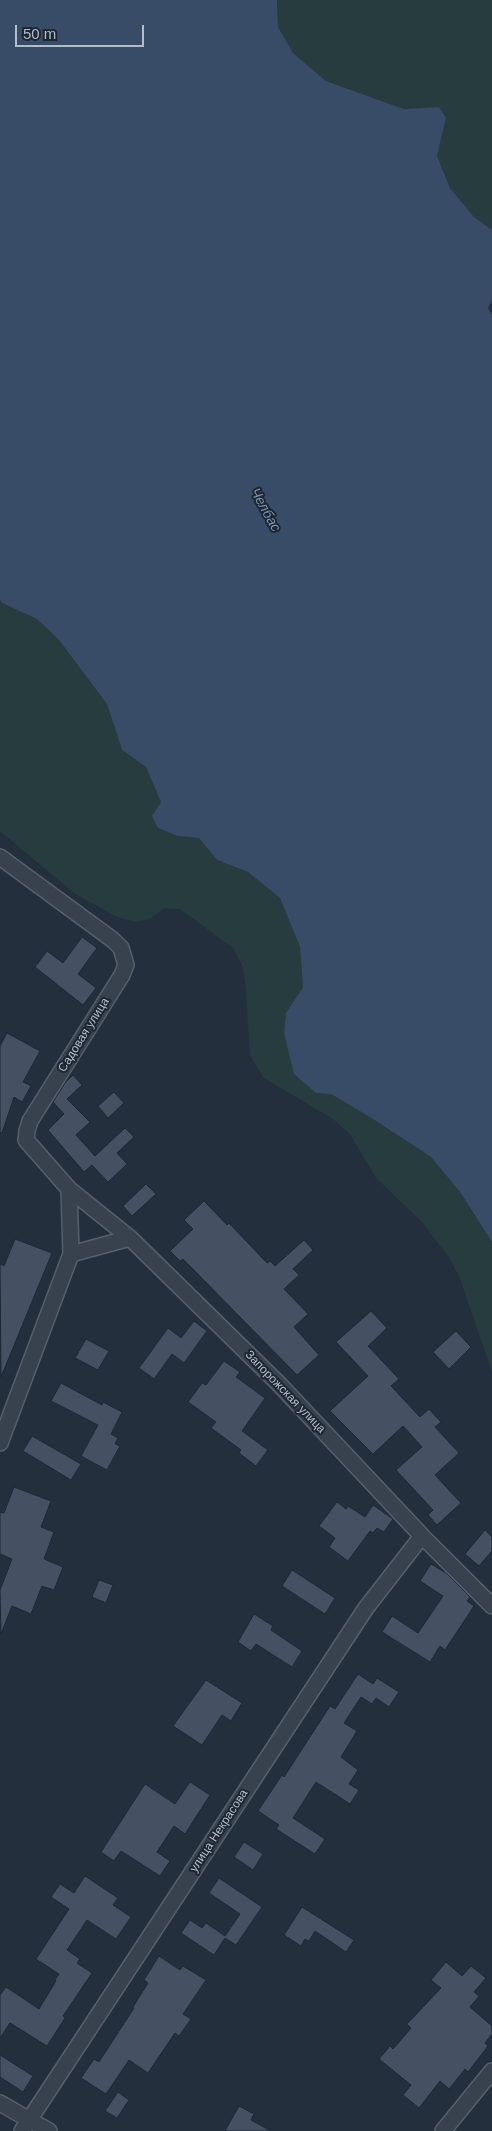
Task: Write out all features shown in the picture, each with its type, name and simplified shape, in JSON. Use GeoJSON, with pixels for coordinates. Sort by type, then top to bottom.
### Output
{"type":"FeatureCollection","features":[{"type":"Feature","properties":{"kind":"street","name":"Садовая улица"},"geometry":{"type":"LineString","coordinates":[[0,857],[113,940],[121,948],[125,957],[126,965],[122,975],[30,1121],[27,1130],[26,1140],[69,1189]]}},
{"type":"Feature","properties":{"kind":"street","name":"Запорожская улица"},"geometry":{"type":"LineString","coordinates":[[69,1189],[130,1238],[279,1384],[422,1536],[492,1606]]}},
{"type":"Feature","properties":{"kind":"street"},"geometry":{"type":"LineString","coordinates":[[0,1443],[71,1254],[69,1189]]}},
{"type":"Feature","properties":{"kind":"street"},"geometry":{"type":"LineString","coordinates":[[71,1254],[130,1238]]}},
{"type":"Feature","properties":{"kind":"street","name":"улица Некрасова"},"geometry":{"type":"LineString","coordinates":[[26,2126],[366,1608],[422,1536]]}},
{"type":"Feature","properties":{"kind":"street"},"geometry":{"type":"LineString","coordinates":[[443,2131],[492,2072]]}},
{"type":"Feature","properties":{"kind":"street"},"geometry":{"type":"LineString","coordinates":[[0,2102],[26,2126],[49,2131]]}},
{"type":"Feature","properties":{"kind":"green space"},"geometry":{"type":"Polygon","coordinates":[[[277,0],[492,0],[492,230],[474,217],[450,188],[437,156],[446,118],[439,107],[404,109],[326,81],[293,53],[278,27],[277,0]]]}},
{"type":"Feature","properties":{"kind":"green space"},"geometry":{"type":"Polygon","coordinates":[[[0,600],[2,603],[37,619],[59,640],[107,704],[122,750],[146,767],[178,836],[199,838],[217,860],[248,872],[280,898],[300,947],[303,987],[286,1013],[284,1033],[288,1046],[316,1093],[331,1094],[431,1157],[460,1192],[492,1242],[492,1372],[459,1276],[448,1256],[421,1221],[376,1178],[350,1134],[333,1119],[264,1078],[250,1056],[243,967],[233,948],[180,909],[165,908],[149,919],[137,922],[117,917],[74,893],[0,831],[0,600]]]}},
{"type":"Feature","properties":{"kind":"water","name":"Челбас"},"geometry":{"type":"Polygon","coordinates":[[[0,0],[277,0],[278,27],[293,53],[326,81],[404,109],[439,107],[446,118],[437,156],[450,188],[474,217],[492,230],[492,300],[488,308],[492,315],[492,1242],[460,1192],[431,1157],[331,1094],[316,1093],[294,1074],[284,1033],[286,1013],[303,987],[300,947],[280,898],[248,872],[217,860],[199,838],[178,836],[158,828],[152,816],[161,802],[146,767],[122,750],[107,704],[59,640],[37,619],[2,603],[0,600],[0,0]]]}},
{"type":"Feature","properties":{"kind":"building"},"geometry":{"type":"Polygon","coordinates":[[[82,937],[97,948],[78,974],[96,988],[83,1005],[35,967],[47,951],[63,963],[82,937]]]}},
{"type":"Feature","properties":{"kind":"building"},"geometry":{"type":"Polygon","coordinates":[[[7,1033],[40,1051],[23,1082],[31,1086],[22,1102],[14,1097],[2,1133],[0,1132],[0,1046],[7,1033]]]}},
{"type":"Feature","properties":{"kind":"building"},"geometry":{"type":"Polygon","coordinates":[[[73,1075],[82,1085],[67,1099],[90,1122],[76,1135],[95,1156],[125,1128],[134,1137],[117,1153],[127,1164],[108,1182],[92,1165],[84,1172],[48,1130],[64,1114],[53,1102],[65,1083],[73,1075]]]}},
{"type":"Feature","properties":{"kind":"building"},"geometry":{"type":"Polygon","coordinates":[[[114,1092],[124,1103],[108,1118],[98,1106],[114,1092]]]}},
{"type":"Feature","properties":{"kind":"building"},"geometry":{"type":"Polygon","coordinates":[[[146,1184],[156,1194],[132,1216],[123,1206],[146,1184]]]}},
{"type":"Feature","properties":{"kind":"building"},"geometry":{"type":"Polygon","coordinates":[[[204,1201],[227,1225],[229,1223],[267,1263],[270,1261],[275,1266],[304,1240],[313,1250],[293,1269],[299,1275],[284,1289],[308,1314],[294,1327],[319,1355],[297,1375],[183,1259],[180,1261],[170,1251],[193,1229],[184,1220],[204,1201]]]}},
{"type":"Feature","properties":{"kind":"building"},"geometry":{"type":"Polygon","coordinates":[[[15,1239],[52,1253],[1,1377],[0,1264],[4,1266],[15,1239]]]}},
{"type":"Feature","properties":{"kind":"building"},"geometry":{"type":"Polygon","coordinates":[[[371,1311],[387,1328],[368,1346],[399,1379],[391,1386],[420,1417],[429,1409],[441,1422],[435,1427],[459,1453],[435,1475],[461,1503],[437,1525],[428,1515],[433,1510],[396,1470],[422,1447],[403,1426],[373,1454],[330,1411],[368,1376],[336,1342],[371,1311]]]}},
{"type":"Feature","properties":{"kind":"building"},"geometry":{"type":"Polygon","coordinates":[[[194,1321],[207,1331],[184,1363],[172,1354],[154,1379],[139,1368],[168,1328],[181,1338],[194,1321]]]}},
{"type":"Feature","properties":{"kind":"building"},"geometry":{"type":"Polygon","coordinates":[[[456,1331],[471,1347],[449,1369],[433,1352],[456,1331]]]}},
{"type":"Feature","properties":{"kind":"building"},"geometry":{"type":"Polygon","coordinates":[[[86,1339],[109,1351],[98,1370],[75,1358],[86,1339]]]}},
{"type":"Feature","properties":{"kind":"building"},"geometry":{"type":"Polygon","coordinates":[[[224,1361],[240,1372],[236,1377],[265,1398],[242,1431],[268,1450],[256,1466],[239,1453],[241,1450],[211,1428],[216,1422],[188,1402],[202,1383],[206,1385],[224,1361]]]}},
{"type":"Feature","properties":{"kind":"building"},"geometry":{"type":"Polygon","coordinates":[[[61,1383],[102,1405],[103,1402],[122,1412],[111,1434],[118,1438],[115,1444],[120,1446],[107,1470],[81,1456],[98,1425],[51,1401],[61,1383]]]}},
{"type":"Feature","properties":{"kind":"building"},"geometry":{"type":"Polygon","coordinates":[[[32,1436],[81,1464],[71,1480],[23,1451],[32,1436]]]}},
{"type":"Feature","properties":{"kind":"building"},"geometry":{"type":"Polygon","coordinates":[[[14,1487],[51,1501],[41,1527],[54,1532],[44,1559],[63,1567],[54,1590],[42,1586],[31,1614],[12,1606],[1,1634],[0,1590],[12,1559],[0,1554],[0,1512],[4,1513],[14,1487]]]}},
{"type":"Feature","properties":{"kind":"building"},"geometry":{"type":"Polygon","coordinates":[[[337,1502],[346,1509],[348,1506],[365,1517],[373,1505],[393,1519],[384,1532],[377,1528],[373,1533],[370,1531],[348,1561],[329,1547],[335,1538],[319,1526],[337,1502]]]}},
{"type":"Feature","properties":{"kind":"building"},"geometry":{"type":"Polygon","coordinates":[[[485,1530],[492,1537],[492,1551],[479,1566],[465,1554],[485,1530]]]}},
{"type":"Feature","properties":{"kind":"building"},"geometry":{"type":"Polygon","coordinates":[[[431,1564],[446,1573],[470,1597],[467,1601],[474,1606],[445,1650],[440,1646],[430,1662],[382,1632],[392,1616],[418,1633],[443,1596],[420,1581],[431,1564]]]}},
{"type":"Feature","properties":{"kind":"building"},"geometry":{"type":"Polygon","coordinates":[[[292,1570],[335,1598],[325,1614],[282,1586],[292,1570]]]}},
{"type":"Feature","properties":{"kind":"building"},"geometry":{"type":"Polygon","coordinates":[[[99,1580],[113,1585],[106,1603],[92,1597],[99,1580]]]}},
{"type":"Feature","properties":{"kind":"building"},"geometry":{"type":"Polygon","coordinates":[[[254,1614],[273,1626],[271,1630],[302,1651],[292,1667],[256,1644],[251,1651],[238,1642],[254,1614]]]}},
{"type":"Feature","properties":{"kind":"building"},"geometry":{"type":"Polygon","coordinates":[[[358,1674],[373,1684],[377,1678],[399,1692],[389,1707],[376,1698],[372,1704],[361,1697],[344,1723],[357,1731],[341,1757],[358,1770],[349,1784],[359,1790],[350,1804],[316,1782],[293,1818],[325,1839],[315,1854],[276,1829],[279,1825],[258,1811],[282,1775],[284,1777],[330,1706],[335,1709],[358,1674]]]}},
{"type":"Feature","properties":{"kind":"building"},"geometry":{"type":"Polygon","coordinates":[[[206,1680],[242,1703],[231,1721],[222,1715],[202,1745],[173,1726],[206,1680]]]}},
{"type":"Feature","properties":{"kind":"building"},"geometry":{"type":"Polygon","coordinates":[[[190,1782],[210,1795],[185,1834],[174,1826],[157,1852],[170,1861],[160,1876],[121,1851],[114,1861],[101,1852],[145,1784],[175,1804],[190,1782]]]}},
{"type":"Feature","properties":{"kind":"building"},"geometry":{"type":"Polygon","coordinates":[[[244,1842],[263,1854],[253,1870],[234,1857],[244,1842]]]}},
{"type":"Feature","properties":{"kind":"building"},"geometry":{"type":"Polygon","coordinates":[[[85,1876],[118,1898],[113,1905],[131,1917],[116,1939],[87,1920],[67,1950],[80,1959],[77,1963],[92,1973],[63,2016],[65,2018],[47,2046],[10,2023],[0,2038],[0,1995],[6,1987],[39,2009],[56,1981],[59,1974],[36,1959],[69,1909],[51,1897],[60,1884],[74,1893],[85,1876]]]}},
{"type":"Feature","properties":{"kind":"building"},"geometry":{"type":"Polygon","coordinates":[[[219,1878],[262,1907],[236,1945],[225,1938],[214,1955],[181,1933],[190,1920],[202,1928],[206,1923],[225,1936],[240,1914],[209,1893],[219,1878]]]}},
{"type":"Feature","properties":{"kind":"building"},"geometry":{"type":"Polygon","coordinates":[[[302,1907],[354,1940],[346,1952],[315,1931],[309,1941],[305,1939],[301,1946],[284,1935],[302,1907]]]}},
{"type":"Feature","properties":{"kind":"building"},"geometry":{"type":"Polygon","coordinates":[[[159,1956],[180,1970],[183,1966],[206,1980],[183,2014],[191,2019],[179,2036],[175,2033],[148,2073],[129,2060],[106,2094],[81,2078],[94,2059],[99,2062],[134,2008],[148,1983],[144,1980],[159,1956]]]}},
{"type":"Feature","properties":{"kind":"building"},"geometry":{"type":"Polygon","coordinates":[[[446,1962],[462,1976],[471,1966],[486,1978],[474,1992],[479,1996],[470,2007],[492,2026],[492,2034],[485,2043],[488,2046],[468,2072],[465,2069],[449,2089],[440,2081],[419,2108],[403,2095],[411,2085],[379,2059],[390,2046],[393,2049],[411,2028],[407,2024],[441,1988],[431,1980],[446,1962]]]}},
{"type":"Feature","properties":{"kind":"building"},"geometry":{"type":"Polygon","coordinates":[[[0,2055],[33,2076],[23,2092],[0,2077],[0,2055]]]}},
{"type":"Feature","properties":{"kind":"building"},"geometry":{"type":"Polygon","coordinates":[[[118,2092],[129,2100],[117,2118],[105,2111],[118,2092]]]}},
{"type":"Feature","properties":{"kind":"building"},"geometry":{"type":"Polygon","coordinates":[[[239,2106],[254,2114],[251,2120],[271,2131],[225,2131],[239,2106]]]}}]}
